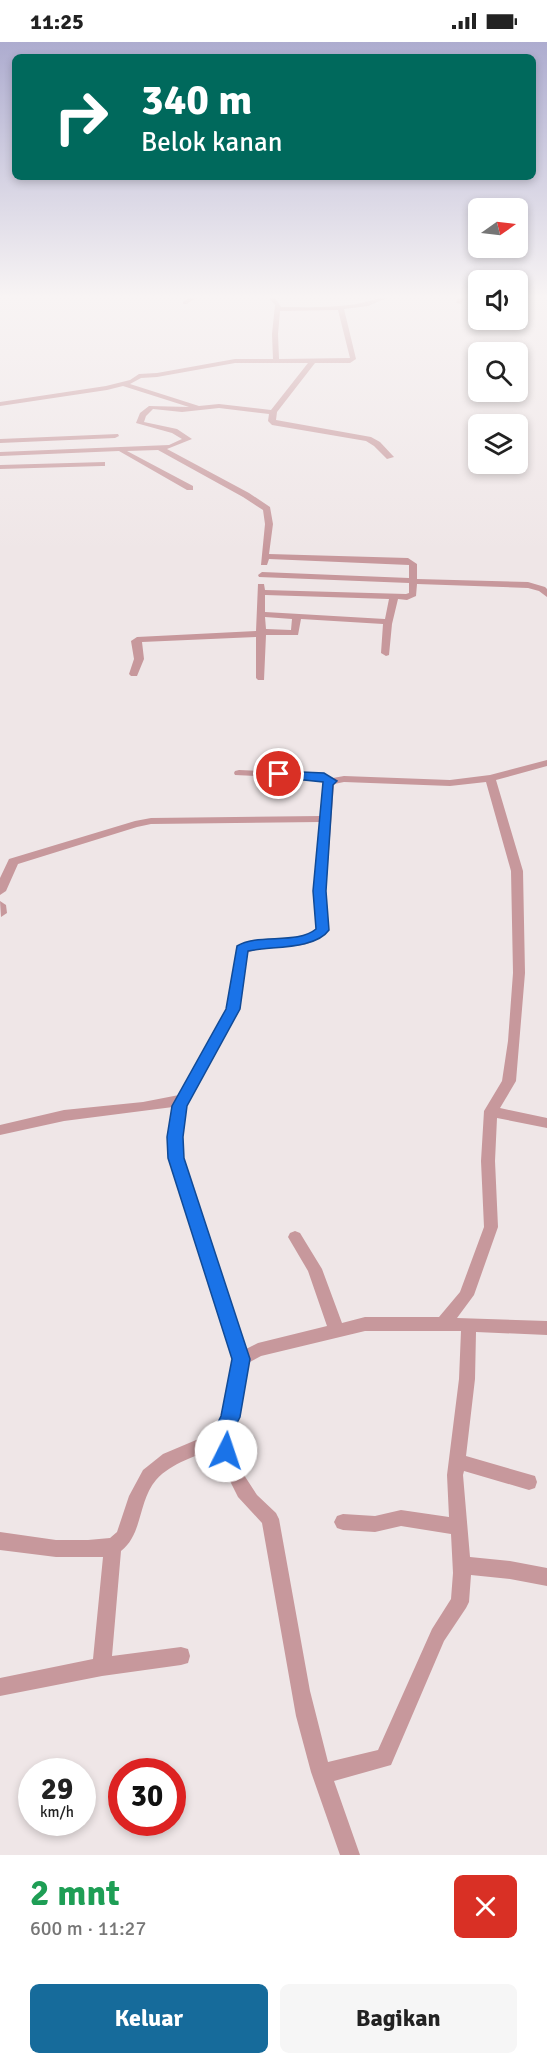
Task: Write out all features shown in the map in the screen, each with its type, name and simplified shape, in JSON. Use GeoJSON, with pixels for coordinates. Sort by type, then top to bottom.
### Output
{"type":"FeatureCollection","features":[{"type":"Feature","properties":{"kind":"street"},"geometry":{"type":"LineString","coordinates":[[0,404],[124,383],[197,408]]}},
{"type":"Feature","properties":{"kind":"street"},"geometry":{"type":"LineString","coordinates":[[296,383],[273,412],[272,421],[368,439],[390,457]]}},
{"type":"Feature","properties":{"kind":"street"},"geometry":{"type":"LineString","coordinates":[[0,454],[161,449],[188,439],[174,431],[140,423],[143,415],[155,407],[182,410],[219,406],[273,412]]}},
{"type":"Feature","properties":{"kind":"street"},"geometry":{"type":"LineString","coordinates":[[0,441],[115,436]]}},
{"type":"Feature","properties":{"kind":"street"},"geometry":{"type":"LineString","coordinates":[[66,438],[70,464]]}},
{"type":"Feature","properties":{"kind":"street"},"geometry":{"type":"LineString","coordinates":[[161,449],[246,495],[267,509],[261,592],[261,678]]}},
{"type":"Feature","properties":{"kind":"street"},"geometry":{"type":"LineString","coordinates":[[120,451],[190,488]]}},
{"type":"Feature","properties":{"kind":"street"},"geometry":{"type":"LineString","coordinates":[[0,467],[102,464]]}},
{"type":"Feature","properties":{"kind":"street"},"geometry":{"type":"LineString","coordinates":[[261,592],[394,596],[413,594],[413,564],[408,561],[265,556]]}},
{"type":"Feature","properties":{"kind":"street"},"geometry":{"type":"LineString","coordinates":[[262,575],[528,585],[542,589],[547,594]]}},
{"type":"Feature","properties":{"kind":"street"},"geometry":{"type":"LineString","coordinates":[[386,652],[388,622],[391,621],[394,596]]}},
{"type":"Feature","properties":{"kind":"street"},"geometry":{"type":"LineString","coordinates":[[261,614],[388,622]]}},
{"type":"Feature","properties":{"kind":"street"},"geometry":{"type":"LineString","coordinates":[[134,674],[139,659],[136,642],[140,639],[295,633],[297,616]]}},
{"type":"Feature","properties":{"kind":"street"},"geometry":{"type":"LineString","coordinates":[[239,773],[319,776],[331,781],[344,779],[444,784],[490,778],[547,763]]}},
{"type":"Feature","properties":{"kind":"street"},"geometry":{"type":"LineString","coordinates":[[443,1324],[466,1295],[490,1227],[488,1161],[491,1111],[508,1081],[519,973],[517,872],[490,778]]}},
{"type":"Feature","properties":{"kind":"street"},"geometry":{"type":"LineString","coordinates":[[331,781],[328,784],[320,891],[322,930],[316,936],[301,940],[246,946],[242,949],[233,1009],[177,1114],[175,1137],[176,1158],[241,1359],[230,1417],[222,1435],[230,1467],[251,1504],[270,1518],[283,1605],[307,1718],[321,1772],[350,1855]]}},
{"type":"Feature","properties":{"kind":"street"},"geometry":{"type":"LineString","coordinates":[[0,891],[13,862],[135,824],[187,820],[325,819]]}},
{"type":"Feature","properties":{"kind":"street"},"geometry":{"type":"LineString","coordinates":[[0,1130],[69,1115],[118,1108],[145,1108],[184,1099]]}},
{"type":"Feature","properties":{"kind":"street"},"geometry":{"type":"LineString","coordinates":[[491,1111],[547,1123]]}},
{"type":"Feature","properties":{"kind":"street"},"geometry":{"type":"LineString","coordinates":[[295,1237],[321,1281],[337,1332]]}},
{"type":"Feature","properties":{"kind":"street"},"geometry":{"type":"LineString","coordinates":[[241,1359],[258,1350],[365,1324],[547,1328]]}},
{"type":"Feature","properties":{"kind":"street"},"geometry":{"type":"LineString","coordinates":[[321,1772],[331,1772],[384,1758],[438,1635],[460,1602],[461,1565],[456,1461],[467,1379],[469,1325]]}},
{"type":"Feature","properties":{"kind":"street"},"geometry":{"type":"LineString","coordinates":[[0,1541],[20,1546],[48,1548],[113,1546],[124,1537],[142,1485],[152,1470],[171,1458],[222,1435]]}},
{"type":"Feature","properties":{"kind":"street"},"geometry":{"type":"LineString","coordinates":[[456,1461],[529,1482]]}},
{"type":"Feature","properties":{"kind":"street"},"geometry":{"type":"LineString","coordinates":[[343,1522],[375,1524],[400,1518],[459,1527]]}},
{"type":"Feature","properties":{"kind":"street"},"geometry":{"type":"LineString","coordinates":[[102,1667],[113,1546]]}},
{"type":"Feature","properties":{"kind":"street"},"geometry":{"type":"LineString","coordinates":[[461,1565],[547,1577]]}},
{"type":"Feature","properties":{"kind":"street"},"geometry":{"type":"LineString","coordinates":[[0,1687],[102,1667],[181,1656]]}},
{"type":"Feature","properties":{"kind":"route"},"geometry":{"type":"LineString","coordinates":[[226,1451],[222,1435],[230,1417],[241,1359],[190,1195],[176,1158],[175,1137],[180,1106],[233,1009],[242,949],[246,946],[301,940],[316,936],[322,930],[320,891],[328,784],[331,781],[324,777],[279,774]]}}]}
